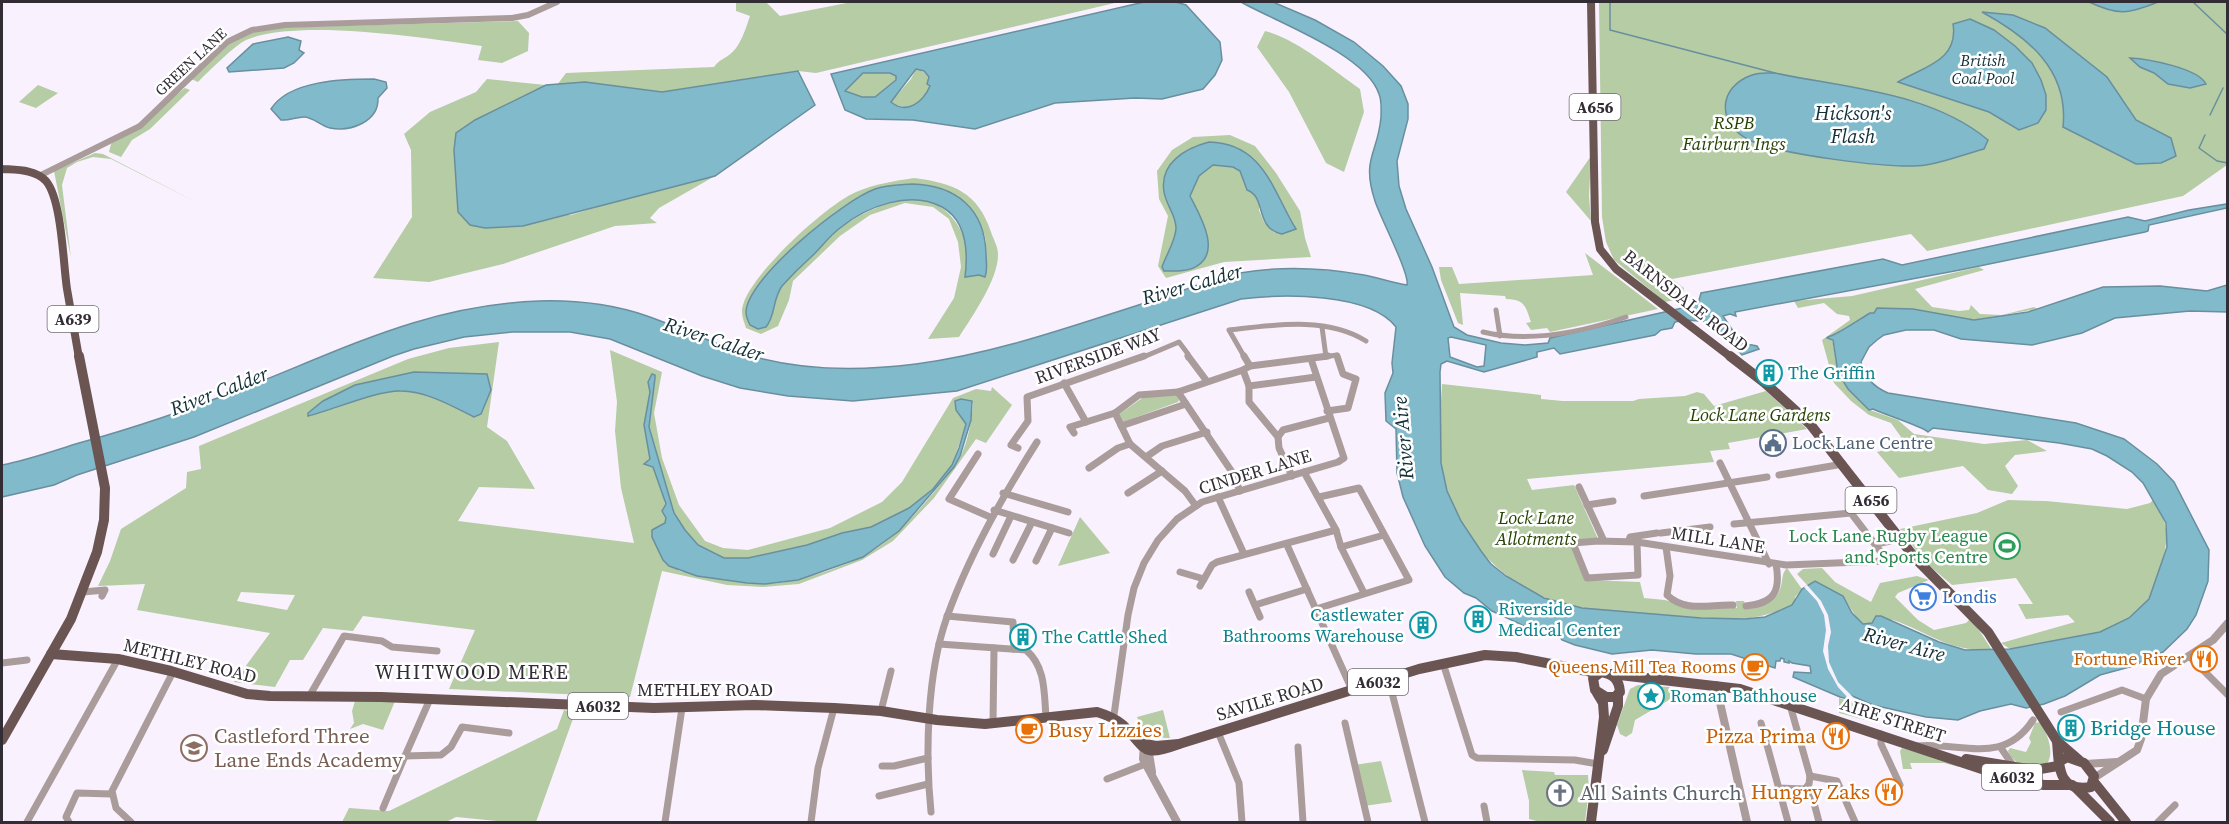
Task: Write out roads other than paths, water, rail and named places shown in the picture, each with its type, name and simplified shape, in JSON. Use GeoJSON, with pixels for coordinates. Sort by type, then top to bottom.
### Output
{"type":"FeatureCollection","features":[{"type":"Feature","properties":{"kind":"main road","name":"BARNSDALE ROAD"},"geometry":{"type":"LineString","coordinates":[[1591,2],[1595,126],[1594,203],[1598,242],[1610,264],[1793,408],[1844,464]]}},
{"type":"Feature","properties":{"kind":"main road"},"geometry":{"type":"LineString","coordinates":[[2,169],[39,176]]}},
{"type":"Feature","properties":{"kind":"main road","name":"A639"},"geometry":{"type":"LineString","coordinates":[[2,741],[83,592],[102,535],[106,508],[54,207],[48,183],[39,176]]}},
{"type":"Feature","properties":{"kind":"main road","name":"A656"},"geometry":{"type":"LineString","coordinates":[[1844,464],[1915,558],[1988,632],[2057,741],[2082,762],[2127,822]]}},
{"type":"Feature","properties":{"kind":"main road","name":"METHLEY ROAD"},"geometry":{"type":"LineString","coordinates":[[51,654],[117,659],[173,672],[247,694],[270,696],[310,694],[682,708],[754,705],[834,708],[880,711],[963,724],[993,724],[1097,712],[1114,716]]}},
{"type":"Feature","properties":{"kind":"main road","name":"SAVILE ROAD"},"geometry":{"type":"LineString","coordinates":[[1146,754],[1157,753],[1179,744],[1443,663],[1485,655],[1500,655],[1581,672],[1597,673]]}},
{"type":"Feature","properties":{"kind":"main road"},"geometry":{"type":"LineString","coordinates":[[1581,672],[1604,703],[1591,822]]}},
{"type":"Feature","properties":{"kind":"main road"},"geometry":{"type":"LineString","coordinates":[[1595,689],[1593,678],[1597,673]]}},
{"type":"Feature","properties":{"kind":"main road","name":"A6032"},"geometry":{"type":"LineString","coordinates":[[1597,673],[1716,685]]}},
{"type":"Feature","properties":{"kind":"main road"},"geometry":{"type":"LineString","coordinates":[[1598,764],[1618,706],[1617,679],[1611,674]]}},
{"type":"Feature","properties":{"kind":"main road"},"geometry":{"type":"LineString","coordinates":[[1595,689],[1611,698],[1632,676]]}},
{"type":"Feature","properties":{"kind":"main road","name":"AIRE STREET"},"geometry":{"type":"LineString","coordinates":[[1716,685],[1740,689],[1790,704],[1954,758],[1974,758],[2039,770],[2059,764],[2067,757],[2082,762]]}},
{"type":"Feature","properties":{"kind":"main road"},"geometry":{"type":"LineString","coordinates":[[1114,716],[1125,724],[1146,754]]}},
{"type":"Feature","properties":{"kind":"main road","name":"A656"},"geometry":{"type":"LineString","coordinates":[[2057,741],[2059,764]]}},
{"type":"Feature","properties":{"kind":"main road","name":"AIRE STREET"},"geometry":{"type":"LineString","coordinates":[[1974,758],[2042,785],[2074,786],[2086,789],[2094,780]]}},
{"type":"Feature","properties":{"kind":"main road"},"geometry":{"type":"LineString","coordinates":[[2059,764],[2061,775],[2106,820]]}},
{"type":"Feature","properties":{"kind":"street","name":"GREEN LANE"},"geometry":{"type":"LineString","coordinates":[[39,176],[140,126],[227,42],[244,32],[294,24],[521,17],[557,2]]}},
{"type":"Feature","properties":{"kind":"street"},"geometry":{"type":"LineString","coordinates":[[1496,310],[1500,336]]}},
{"type":"Feature","properties":{"kind":"street"},"geometry":{"type":"LineString","coordinates":[[1483,332],[1518,338],[1529,337],[1626,316]]}},
{"type":"Feature","properties":{"kind":"street"},"geometry":{"type":"LineString","coordinates":[[1250,366],[1229,330],[1302,324],[1354,333],[1366,341]]}},
{"type":"Feature","properties":{"kind":"street"},"geometry":{"type":"LineString","coordinates":[[1322,327],[1326,357]]}},
{"type":"Feature","properties":{"kind":"street","name":"RIVERSIDE WAY"},"geometry":{"type":"LineString","coordinates":[[1018,448],[1011,445],[1028,421],[1027,397],[1064,383],[1125,364],[1179,342],[1188,354],[1188,359],[1206,380]]}},
{"type":"Feature","properties":{"kind":"street"},"geometry":{"type":"LineString","coordinates":[[1074,434],[1070,427],[1115,413],[1139,395],[1178,392],[1250,366],[1337,355],[1343,374],[1356,379],[1348,408],[1283,430],[1278,437]]}},
{"type":"Feature","properties":{"kind":"street","name":"CINDER LANE"},"geometry":{"type":"LineString","coordinates":[[1114,716],[1130,599],[1136,576],[1165,531],[1177,519],[1196,506],[1218,497],[1338,462],[1344,458],[1311,359]]}},
{"type":"Feature","properties":{"kind":"street"},"geometry":{"type":"LineString","coordinates":[[1243,370],[1252,385],[1249,402],[1278,437],[1279,447],[1292,476]]}},
{"type":"Feature","properties":{"kind":"street"},"geometry":{"type":"LineString","coordinates":[[1252,385],[1316,377]]}},
{"type":"Feature","properties":{"kind":"street"},"geometry":{"type":"LineString","coordinates":[[1064,383],[1086,422]]}},
{"type":"Feature","properties":{"kind":"street"},"geometry":{"type":"LineString","coordinates":[[1178,392],[1207,432],[1232,472],[1240,491]]}},
{"type":"Feature","properties":{"kind":"street"},"geometry":{"type":"LineString","coordinates":[[1121,426],[1186,404]]}},
{"type":"Feature","properties":{"kind":"street"},"geometry":{"type":"LineString","coordinates":[[1115,413],[1130,444],[1185,491],[1196,506]]}},
{"type":"Feature","properties":{"kind":"street"},"geometry":{"type":"LineString","coordinates":[[1146,457],[1161,446],[1207,432]]}},
{"type":"Feature","properties":{"kind":"street"},"geometry":{"type":"LineString","coordinates":[[931,812],[928,784],[929,719],[939,644],[947,616],[992,513],[1037,442]]}},
{"type":"Feature","properties":{"kind":"street"},"geometry":{"type":"LineString","coordinates":[[1089,468],[1118,448],[1130,444]]}},
{"type":"Feature","properties":{"kind":"street"},"geometry":{"type":"LineString","coordinates":[[978,454],[949,499],[1069,533]]}},
{"type":"Feature","properties":{"kind":"street"},"geometry":{"type":"LineString","coordinates":[[1720,463],[1749,522],[1779,574],[1776,591],[1771,600],[1762,605],[1746,606]]}},
{"type":"Feature","properties":{"kind":"street"},"geometry":{"type":"LineString","coordinates":[[1779,475],[1844,464]]}},
{"type":"Feature","properties":{"kind":"street"},"geometry":{"type":"LineString","coordinates":[[1128,493],[1162,471]]}},
{"type":"Feature","properties":{"kind":"street"},"geometry":{"type":"LineString","coordinates":[[1304,472],[1336,530],[1341,547],[1364,593]]}},
{"type":"Feature","properties":{"kind":"street"},"geometry":{"type":"LineString","coordinates":[[1644,496],[1767,477]]}},
{"type":"Feature","properties":{"kind":"street"},"geometry":{"type":"LineString","coordinates":[[1579,487],[1603,539]]}},
{"type":"Feature","properties":{"kind":"street"},"geometry":{"type":"LineString","coordinates":[[1316,609],[1409,580],[1359,488],[1319,497]]}},
{"type":"Feature","properties":{"kind":"street"},"geometry":{"type":"LineString","coordinates":[[1003,493],[1068,512]]}},
{"type":"Feature","properties":{"kind":"street"},"geometry":{"type":"LineString","coordinates":[[1218,497],[1244,554]]}},
{"type":"Feature","properties":{"kind":"street"},"geometry":{"type":"LineString","coordinates":[[1587,505],[1613,501]]}},
{"type":"Feature","properties":{"kind":"street"},"geometry":{"type":"LineString","coordinates":[[1734,524],[1851,513],[1887,560]]}},
{"type":"Feature","properties":{"kind":"street"},"geometry":{"type":"LineString","coordinates":[[993,554],[1011,516]]}},
{"type":"Feature","properties":{"kind":"street"},"geometry":{"type":"LineString","coordinates":[[1013,560],[1032,522]]}},
{"type":"Feature","properties":{"kind":"street"},"geometry":{"type":"LineString","coordinates":[[1637,542],[1638,575],[1587,578],[1573,543],[1603,539],[1629,540],[1630,537],[1710,527]]}},
{"type":"Feature","properties":{"kind":"street"},"geometry":{"type":"LineString","coordinates":[[1036,561],[1052,528]]}},
{"type":"Feature","properties":{"kind":"street"},"geometry":{"type":"LineString","coordinates":[[1180,572],[1202,583],[1212,565],[1217,562],[1336,530]]}},
{"type":"Feature","properties":{"kind":"street"},"geometry":{"type":"LineString","coordinates":[[1341,547],[1384,534]]}},
{"type":"Feature","properties":{"kind":"street"},"geometry":{"type":"LineString","coordinates":[[1876,544],[1901,538]]}},
{"type":"Feature","properties":{"kind":"street","name":"MILL LANE"},"geometry":{"type":"LineString","coordinates":[[1629,540],[1773,564],[1910,560]]}},
{"type":"Feature","properties":{"kind":"street"},"geometry":{"type":"LineString","coordinates":[[1287,545],[1352,690]]}},
{"type":"Feature","properties":{"kind":"street"},"geometry":{"type":"LineString","coordinates":[[1666,547],[1670,576],[1668,595],[1672,601],[1703,607],[1733,605]]}},
{"type":"Feature","properties":{"kind":"street"},"geometry":{"type":"LineString","coordinates":[[1255,605],[1307,589]]}},
{"type":"Feature","properties":{"kind":"street"},"geometry":{"type":"LineString","coordinates":[[83,592],[105,590],[102,596]]}},
{"type":"Feature","properties":{"kind":"street"},"geometry":{"type":"LineString","coordinates":[[1249,592],[1260,617]]}},
{"type":"Feature","properties":{"kind":"street"},"geometry":{"type":"LineString","coordinates":[[947,616],[1013,622],[1014,649]]}},
{"type":"Feature","properties":{"kind":"street"},"geometry":{"type":"LineString","coordinates":[[2082,762],[2118,762],[2128,759],[2137,750],[2142,734],[2146,699],[2157,678],[2164,671],[2190,657],[2213,640],[2228,622]]}},
{"type":"Feature","properties":{"kind":"street"},"geometry":{"type":"LineString","coordinates":[[310,694],[344,636],[382,641],[392,647],[437,651]]}},
{"type":"Feature","properties":{"kind":"street"},"geometry":{"type":"LineString","coordinates":[[939,644],[1026,650],[1039,661],[1047,717]]}},
{"type":"Feature","properties":{"kind":"street"},"geometry":{"type":"LineString","coordinates":[[993,724],[994,648]]}},
{"type":"Feature","properties":{"kind":"street"},"geometry":{"type":"LineString","coordinates":[[2190,657],[2228,695]]}},
{"type":"Feature","properties":{"kind":"street"},"geometry":{"type":"LineString","coordinates":[[27,822],[117,659]]}},
{"type":"Feature","properties":{"kind":"street"},"geometry":{"type":"LineString","coordinates":[[2,663],[27,660]]}},
{"type":"Feature","properties":{"kind":"street"},"geometry":{"type":"LineString","coordinates":[[1443,663],[1472,755],[1477,758],[1575,760],[1598,764]]}},
{"type":"Feature","properties":{"kind":"street"},"geometry":{"type":"LineString","coordinates":[[880,711],[891,671]]}},
{"type":"Feature","properties":{"kind":"street"},"geometry":{"type":"LineString","coordinates":[[131,822],[116,808],[111,794],[173,672]]}},
{"type":"Feature","properties":{"kind":"street"},"geometry":{"type":"LineString","coordinates":[[1390,685],[1425,822]]}},
{"type":"Feature","properties":{"kind":"street"},"geometry":{"type":"LineString","coordinates":[[1716,685],[1725,733],[1747,822]]}},
{"type":"Feature","properties":{"kind":"street"},"geometry":{"type":"LineString","coordinates":[[2061,712],[2122,690],[2146,699]]}},
{"type":"Feature","properties":{"kind":"street"},"geometry":{"type":"LineString","coordinates":[[383,808],[430,699]]}},
{"type":"Feature","properties":{"kind":"street"},"geometry":{"type":"LineString","coordinates":[[1790,704],[1810,776],[1809,784],[1805,789]]}},
{"type":"Feature","properties":{"kind":"street"},"geometry":{"type":"LineString","coordinates":[[665,822],[682,708]]}},
{"type":"Feature","properties":{"kind":"street"},"geometry":{"type":"LineString","coordinates":[[811,822],[818,768],[834,708]]}},
{"type":"Feature","properties":{"kind":"street"},"geometry":{"type":"LineString","coordinates":[[1916,746],[1940,744],[1974,758],[2001,748],[2024,734],[2033,720]]}},
{"type":"Feature","properties":{"kind":"street"},"geometry":{"type":"LineString","coordinates":[[1344,723],[1368,822]]}},
{"type":"Feature","properties":{"kind":"street"},"geometry":{"type":"LineString","coordinates":[[405,756],[440,758],[450,751],[462,727],[508,733]]}},
{"type":"Feature","properties":{"kind":"street"},"geometry":{"type":"LineString","coordinates":[[1772,731],[1762,727],[1788,822]]}},
{"type":"Feature","properties":{"kind":"street"},"geometry":{"type":"LineString","coordinates":[[1218,732],[1239,783],[1242,822]]}},
{"type":"Feature","properties":{"kind":"street"},"geometry":{"type":"LineString","coordinates":[[1881,734],[1881,744],[1900,786]]}},
{"type":"Feature","properties":{"kind":"street"},"geometry":{"type":"LineString","coordinates":[[1298,747],[1303,822]]}},
{"type":"Feature","properties":{"kind":"street"},"geometry":{"type":"LineString","coordinates":[[2001,748],[2014,767]]}},
{"type":"Feature","properties":{"kind":"street"},"geometry":{"type":"LineString","coordinates":[[1107,779],[1146,754],[1177,822]]}},
{"type":"Feature","properties":{"kind":"street"},"geometry":{"type":"LineString","coordinates":[[882,766],[894,766],[928,759]]}},
{"type":"Feature","properties":{"kind":"street"},"geometry":{"type":"LineString","coordinates":[[2094,780],[2118,762]]}},
{"type":"Feature","properties":{"kind":"street"},"geometry":{"type":"LineString","coordinates":[[1810,776],[1837,781],[1855,822]]}},
{"type":"Feature","properties":{"kind":"street"},"geometry":{"type":"LineString","coordinates":[[879,796],[928,784]]}},
{"type":"Feature","properties":{"kind":"street"},"geometry":{"type":"LineString","coordinates":[[1778,788],[1805,789],[1813,799],[1819,822]]}},
{"type":"Feature","properties":{"kind":"street"},"geometry":{"type":"LineString","coordinates":[[69,822],[66,817],[77,793],[111,794]]}},
{"type":"Feature","properties":{"kind":"street"},"geometry":{"type":"LineString","coordinates":[[2158,822],[2175,805]]}},
{"type":"Feature","properties":{"kind":"street"},"geometry":{"type":"LineString","coordinates":[[1484,806],[1488,822]]}},
{"type":"Feature","properties":{"kind":"water"},"geometry":{"type":"Polygon","coordinates":[[[1144,2],[1176,2],[1186,5],[1220,42],[1222,60],[1215,75],[1203,89],[1162,99],[1135,98],[1055,103],[975,129],[913,120],[866,119],[845,110],[831,74],[1144,2]],[[916,69],[891,102],[897,106],[914,105],[927,92],[930,86],[927,84],[929,77],[924,71],[916,69]],[[863,73],[845,91],[862,97],[875,97],[896,80],[896,76],[890,73],[863,73]]]}},
{"type":"Feature","properties":{"kind":"water","name":"River Aire"},"geometry":{"type":"Polygon","coordinates":[[[1241,2],[1273,2],[1315,20],[1354,42],[1383,66],[1401,86],[1408,104],[1408,119],[1397,161],[1399,186],[1406,209],[1432,267],[1454,327],[1467,335],[1501,343],[1525,345],[1548,343],[1550,338],[1698,304],[1701,293],[1883,259],[1902,265],[2128,217],[2145,221],[2189,210],[2227,204],[2227,208],[2149,225],[2148,231],[2145,232],[1960,270],[1735,312],[1736,316],[1730,314],[1723,316],[1741,343],[1757,346],[1759,349],[1742,355],[1712,322],[1686,320],[1675,322],[1672,328],[1661,330],[1655,335],[1560,354],[1554,348],[1537,352],[1537,357],[1484,372],[1447,361],[1441,364],[1440,372],[1441,463],[1447,491],[1461,521],[1491,564],[1506,576],[1544,598],[1582,608],[1701,618],[1745,619],[1765,617],[1792,605],[1802,589],[1815,581],[1843,596],[1852,613],[1863,624],[1872,623],[1876,616],[1881,616],[1939,642],[1965,650],[2010,649],[2100,632],[2129,618],[2149,599],[2167,547],[2166,523],[2143,483],[2132,472],[2092,449],[1933,428],[1928,432],[1873,409],[1869,410],[1848,389],[1838,373],[1833,340],[1827,338],[1870,313],[1874,313],[1877,308],[1913,309],[1974,320],[2028,312],[2103,287],[2160,286],[2207,291],[2227,285],[2227,312],[2190,311],[2115,318],[2082,333],[2032,345],[1961,339],[1934,330],[1906,330],[1884,335],[1869,347],[1861,362],[1870,381],[1888,393],[2076,423],[2124,439],[2157,464],[2174,482],[2209,550],[2208,581],[2196,615],[2187,629],[2163,652],[2133,666],[2100,675],[2065,696],[2026,708],[2011,704],[1980,711],[1958,720],[1926,717],[1873,705],[1850,695],[1848,699],[1840,697],[1793,677],[1794,672],[1811,673],[1810,666],[1784,662],[1781,658],[1780,661],[1776,661],[1775,668],[1731,654],[1652,650],[1612,654],[1575,645],[1560,637],[1533,630],[1492,611],[1476,598],[1464,593],[1445,577],[1425,546],[1403,497],[1397,473],[1396,429],[1386,421],[1385,393],[1393,373],[1396,327],[1383,316],[1366,307],[1346,301],[1301,296],[1241,299],[957,391],[853,401],[788,396],[740,388],[702,376],[610,339],[570,332],[512,332],[464,337],[393,356],[194,437],[77,475],[54,485],[2,497],[2,465],[188,409],[391,330],[462,310],[499,304],[553,301],[607,306],[647,316],[730,349],[763,359],[829,368],[873,368],[948,359],[1010,345],[1211,280],[1240,273],[1271,269],[1318,269],[1364,275],[1407,285],[1404,269],[1371,187],[1370,165],[1379,129],[1381,102],[1371,79],[1357,66],[1318,40],[1241,2]],[[1448,338],[1450,357],[1477,367],[1484,366],[1486,345],[1448,338]]]}},
{"type":"Feature","properties":{"kind":"water"},"geometry":{"type":"Polygon","coordinates":[[[2089,2],[2158,2],[2124,12],[2108,10],[2089,2]]]}},
{"type":"Feature","properties":{"kind":"water","name":"British Coal Pool"},"geometry":{"type":"Polygon","coordinates":[[[1982,12],[2013,15],[2045,28],[2107,77],[2136,120],[2171,138],[2176,156],[2161,163],[2136,164],[2063,127],[2063,107],[2059,88],[2052,72],[2042,58],[2015,32],[1982,12]]]}},
{"type":"Feature","properties":{"kind":"water","name":"British Coal Pool"},"geometry":{"type":"Polygon","coordinates":[[[1970,19],[1994,30],[2032,63],[2046,95],[2046,110],[2038,123],[2019,130],[1989,112],[1898,82],[1928,67],[1945,55],[1953,36],[1953,24],[1970,19]]]}},
{"type":"Feature","properties":{"kind":"water"},"geometry":{"type":"Polygon","coordinates":[[[288,37],[301,41],[299,50],[304,53],[294,63],[284,68],[229,72],[227,68],[253,44],[288,37]]]}},
{"type":"Feature","properties":{"kind":"water"},"geometry":{"type":"Polygon","coordinates":[[[2130,58],[2160,62],[2183,69],[2201,78],[2206,84],[2190,88],[2168,84],[2130,58]]]}},
{"type":"Feature","properties":{"kind":"water"},"geometry":{"type":"Polygon","coordinates":[[[798,71],[815,105],[715,176],[523,226],[485,228],[470,225],[458,212],[454,150],[456,133],[475,120],[546,85],[585,82],[662,92],[798,71]]]}},
{"type":"Feature","properties":{"kind":"water","name":"Hickson's Flash"},"geometry":{"type":"Polygon","coordinates":[[[1758,73],[1775,73],[1858,88],[1914,102],[1941,111],[1988,140],[1984,149],[1933,164],[1910,166],[1836,160],[1763,145],[1738,133],[1726,115],[1725,106],[1727,96],[1741,81],[1758,73]]]}},
{"type":"Feature","properties":{"kind":"water"},"geometry":{"type":"Polygon","coordinates":[[[374,79],[386,82],[387,88],[378,98],[374,113],[369,119],[354,127],[330,128],[311,118],[304,117],[281,120],[271,109],[279,99],[304,87],[333,81],[374,79]]]}},
{"type":"Feature","properties":{"kind":"water"},"geometry":{"type":"Polygon","coordinates":[[[1209,142],[1228,145],[1243,151],[1255,160],[1273,185],[1296,229],[1282,234],[1273,231],[1264,219],[1257,199],[1247,190],[1240,171],[1233,167],[1213,165],[1199,176],[1190,196],[1203,222],[1208,251],[1197,266],[1181,271],[1164,271],[1162,267],[1176,233],[1174,219],[1164,192],[1166,173],[1176,158],[1192,148],[1209,142]]]}},
{"type":"Feature","properties":{"kind":"water"},"geometry":{"type":"Polygon","coordinates":[[[912,184],[942,189],[965,202],[974,212],[984,238],[987,266],[985,277],[979,275],[965,277],[964,238],[957,220],[950,213],[930,202],[903,200],[863,213],[836,231],[782,286],[766,327],[758,329],[750,325],[746,312],[751,297],[762,280],[799,242],[861,196],[879,188],[912,184]]]}},
{"type":"Feature","properties":{"kind":"water"},"geometry":{"type":"Polygon","coordinates":[[[414,372],[487,374],[491,390],[481,414],[474,417],[429,396],[401,391],[368,397],[308,416],[308,413],[323,401],[355,385],[414,372]]]}},
{"type":"Feature","properties":{"kind":"water"},"geometry":{"type":"Polygon","coordinates":[[[652,374],[655,378],[649,427],[674,513],[698,545],[724,558],[748,558],[807,545],[842,533],[871,527],[909,508],[933,489],[952,465],[966,424],[956,410],[955,401],[961,399],[972,401],[971,420],[960,456],[954,467],[899,531],[863,557],[798,580],[765,584],[697,576],[669,566],[663,560],[652,537],[652,530],[665,523],[666,518],[662,511],[666,504],[653,467],[644,464],[650,459],[644,425],[650,392],[648,382],[652,374]]]}},
{"type":"Feature","properties":{"kind":"waterway"},"geometry":{"type":"LineString","coordinates":[[1610,2],[1610,30],[1775,73]]}},
{"type":"Feature","properties":{"kind":"waterway"},"geometry":{"type":"LineString","coordinates":[[2193,2],[2228,35]]}},
{"type":"Feature","properties":{"kind":"waterway"},"geometry":{"type":"LineString","coordinates":[[2210,115],[2223,88]]}},
{"type":"Feature","properties":{"kind":"waterway"},"geometry":{"type":"LineString","coordinates":[[2205,135],[2199,148],[2217,161],[2228,163]]}},
{"type":"Feature","properties":{"kind":"place","name":"The Griffin"},"geometry":{"type":"Point","coordinates":[1769,373]}},
{"type":"Feature","properties":{"kind":"place","name":"Lock Lane Centre"},"geometry":{"type":"Point","coordinates":[1773,443]}},
{"type":"Feature","properties":{"kind":"place","name":"Lock Lane Rugby League and Sports Centre"},"geometry":{"type":"Point","coordinates":[2007,546]}},
{"type":"Feature","properties":{"kind":"place","name":"Londis"},"geometry":{"type":"Point","coordinates":[1923,597]}},
{"type":"Feature","properties":{"kind":"place","name":"Riverside Medical Center"},"geometry":{"type":"Point","coordinates":[1478,619]}},
{"type":"Feature","properties":{"kind":"place","name":"Castlewater Bathrooms Warehouse"},"geometry":{"type":"Point","coordinates":[1423,625]}},
{"type":"Feature","properties":{"kind":"place","name":"The Cattle Shed"},"geometry":{"type":"Point","coordinates":[1023,637]}},
{"type":"Feature","properties":{"kind":"place","name":"Fortune River"},"geometry":{"type":"Point","coordinates":[2204,659]}},
{"type":"Feature","properties":{"kind":"place","name":"Queens Mill Tea Rooms"},"geometry":{"type":"Point","coordinates":[1755,667]}},
{"type":"Feature","properties":{"kind":"place","name":"Roman Bathhouse"},"geometry":{"type":"Point","coordinates":[1651,696]}},
{"type":"Feature","properties":{"kind":"place","name":"Bridge House"},"geometry":{"type":"Point","coordinates":[2071,728]}},
{"type":"Feature","properties":{"kind":"place","name":"Busy Lizzies"},"geometry":{"type":"Point","coordinates":[1029,730]}},
{"type":"Feature","properties":{"kind":"place","name":"Pizza Prima"},"geometry":{"type":"Point","coordinates":[1836,736]}},
{"type":"Feature","properties":{"kind":"place","name":"Castleford Three Lane Ends Academy"},"geometry":{"type":"Point","coordinates":[194,748]}},
{"type":"Feature","properties":{"kind":"place","name":"Hungry Zaks"},"geometry":{"type":"Point","coordinates":[1889,792]}},
{"type":"Feature","properties":{"kind":"place","name":"All Saints Church"},"geometry":{"type":"Point","coordinates":[1560,793]}},
{"type":"Feature","properties":{"kind":"district","name":"WHITWOOD MERE"},"geometry":{"type":"Point","coordinates":[472,672]}},
{"type":"Feature","properties":{"kind":"park label","name":"RSPB Fairburn Ings"},"geometry":{"type":"Point","coordinates":[1734,133]}},
{"type":"Feature","properties":{"kind":"park label","name":"Lock Lane Gardens"},"geometry":{"type":"Point","coordinates":[1760,415]}},
{"type":"Feature","properties":{"kind":"park label","name":"Lock Lane Allotments"},"geometry":{"type":"Point","coordinates":[1536,528]}},
{"type":"Feature","properties":{"kind":"water label","name":"River Calder"},"geometry":{"type":"Point","coordinates":[1192,284]}},
{"type":"Feature","properties":{"kind":"water label","name":"River Calder"},"geometry":{"type":"Point","coordinates":[714,339]}},
{"type":"Feature","properties":{"kind":"water label","name":"River Calder"},"geometry":{"type":"Point","coordinates":[219,391]}}]}
